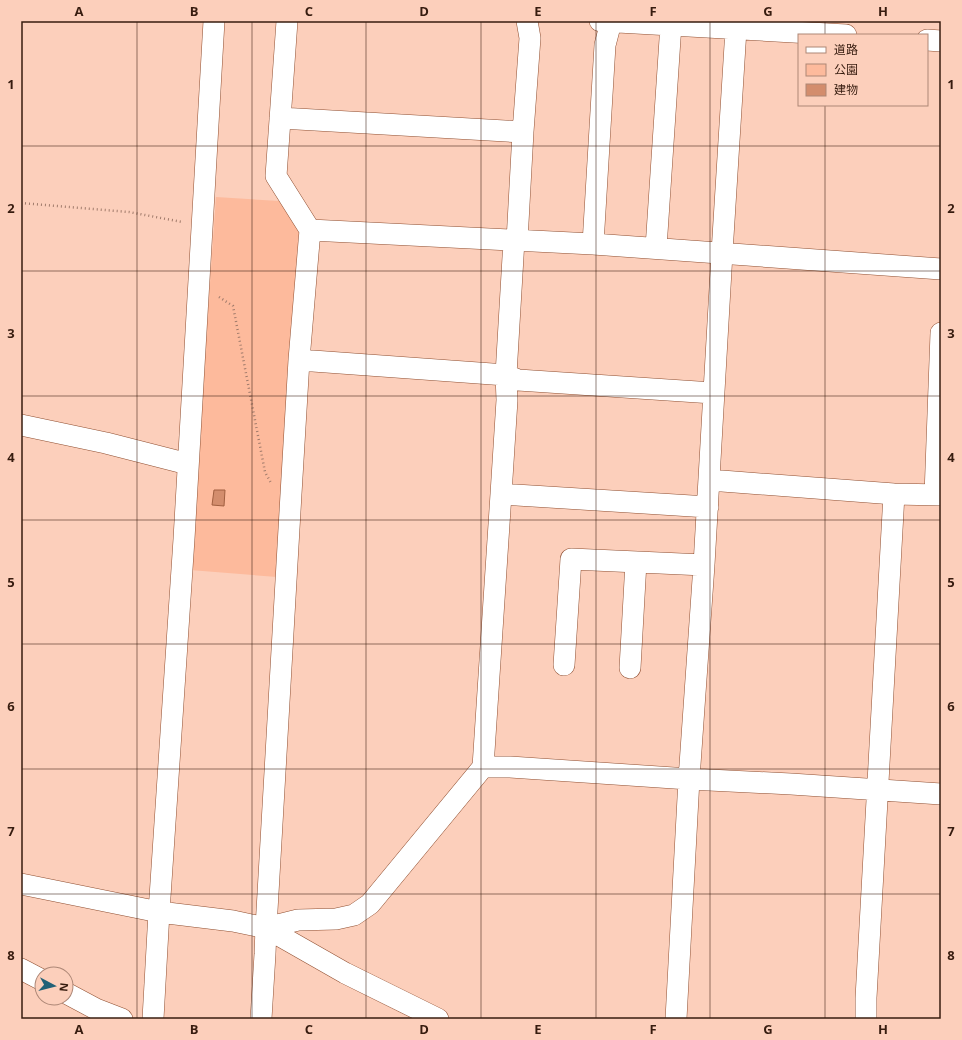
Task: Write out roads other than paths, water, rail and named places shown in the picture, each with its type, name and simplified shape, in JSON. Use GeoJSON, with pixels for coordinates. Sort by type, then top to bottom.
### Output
{"type":"FeatureCollection","features":[{"type":"Feature","properties":{"kind":"street"},"geometry":{"type":"LineString","coordinates":[[153,1019],[214,21]]}},
{"type":"Feature","properties":{"kind":"street"},"geometry":{"type":"LineString","coordinates":[[261,1019],[291,494],[310,230],[276,176],[287,21]]}},
{"type":"Feature","properties":{"kind":"street"},"geometry":{"type":"LineString","coordinates":[[266,928],[298,920],[336,918],[354,915],[370,904],[483,767],[507,400],[506,375],[530,38],[527,21]]}},
{"type":"Feature","properties":{"kind":"street"},"geometry":{"type":"LineString","coordinates":[[593,244],[605,45],[605,21],[736,29],[822,27],[843,34]]}},
{"type":"Feature","properties":{"kind":"street"},"geometry":{"type":"LineString","coordinates":[[656,248],[671,24]]}},
{"type":"Feature","properties":{"kind":"street"},"geometry":{"type":"LineString","coordinates":[[676,1019],[688,779],[708,507],[713,393],[736,29]]}},
{"type":"Feature","properties":{"kind":"street"},"geometry":{"type":"LineString","coordinates":[[928,40],[941,41]]}},
{"type":"Feature","properties":{"kind":"street"},"geometry":{"type":"LineString","coordinates":[[280,118],[523,132]]}},
{"type":"Feature","properties":{"kind":"street"},"geometry":{"type":"LineString","coordinates":[[310,230],[593,244],[941,269]]}},
{"type":"Feature","properties":{"kind":"street"},"geometry":{"type":"LineString","coordinates":[[709,480],[894,494],[938,495],[941,333]]}},
{"type":"Feature","properties":{"kind":"street"},"geometry":{"type":"LineString","coordinates":[[300,360],[506,375],[518,380],[713,393]]}},
{"type":"Feature","properties":{"kind":"street"},"geometry":{"type":"LineString","coordinates":[[21,425],[106,443],[188,464]]}},
{"type":"Feature","properties":{"kind":"street"},"geometry":{"type":"LineString","coordinates":[[501,494],[708,507]]}},
{"type":"Feature","properties":{"kind":"street"},"geometry":{"type":"LineString","coordinates":[[866,1019],[877,790],[894,494]]}},
{"type":"Feature","properties":{"kind":"street"},"geometry":{"type":"LineString","coordinates":[[564,666],[570,558],[704,565]]}},
{"type":"Feature","properties":{"kind":"street"},"geometry":{"type":"LineString","coordinates":[[630,668],[636,562]]}},
{"type":"Feature","properties":{"kind":"street"},"geometry":{"type":"LineString","coordinates":[[483,767],[510,767],[941,794]]}},
{"type":"Feature","properties":{"kind":"street"},"geometry":{"type":"LineString","coordinates":[[21,884],[159,912],[233,921],[266,928],[345,973],[438,1019]]}},
{"type":"Feature","properties":{"kind":"street"},"geometry":{"type":"LineString","coordinates":[[21,969],[34,976]]}},
{"type":"Feature","properties":{"kind":"street"},"geometry":{"type":"LineString","coordinates":[[74,997],[96,1009],[122,1019]]}}]}
